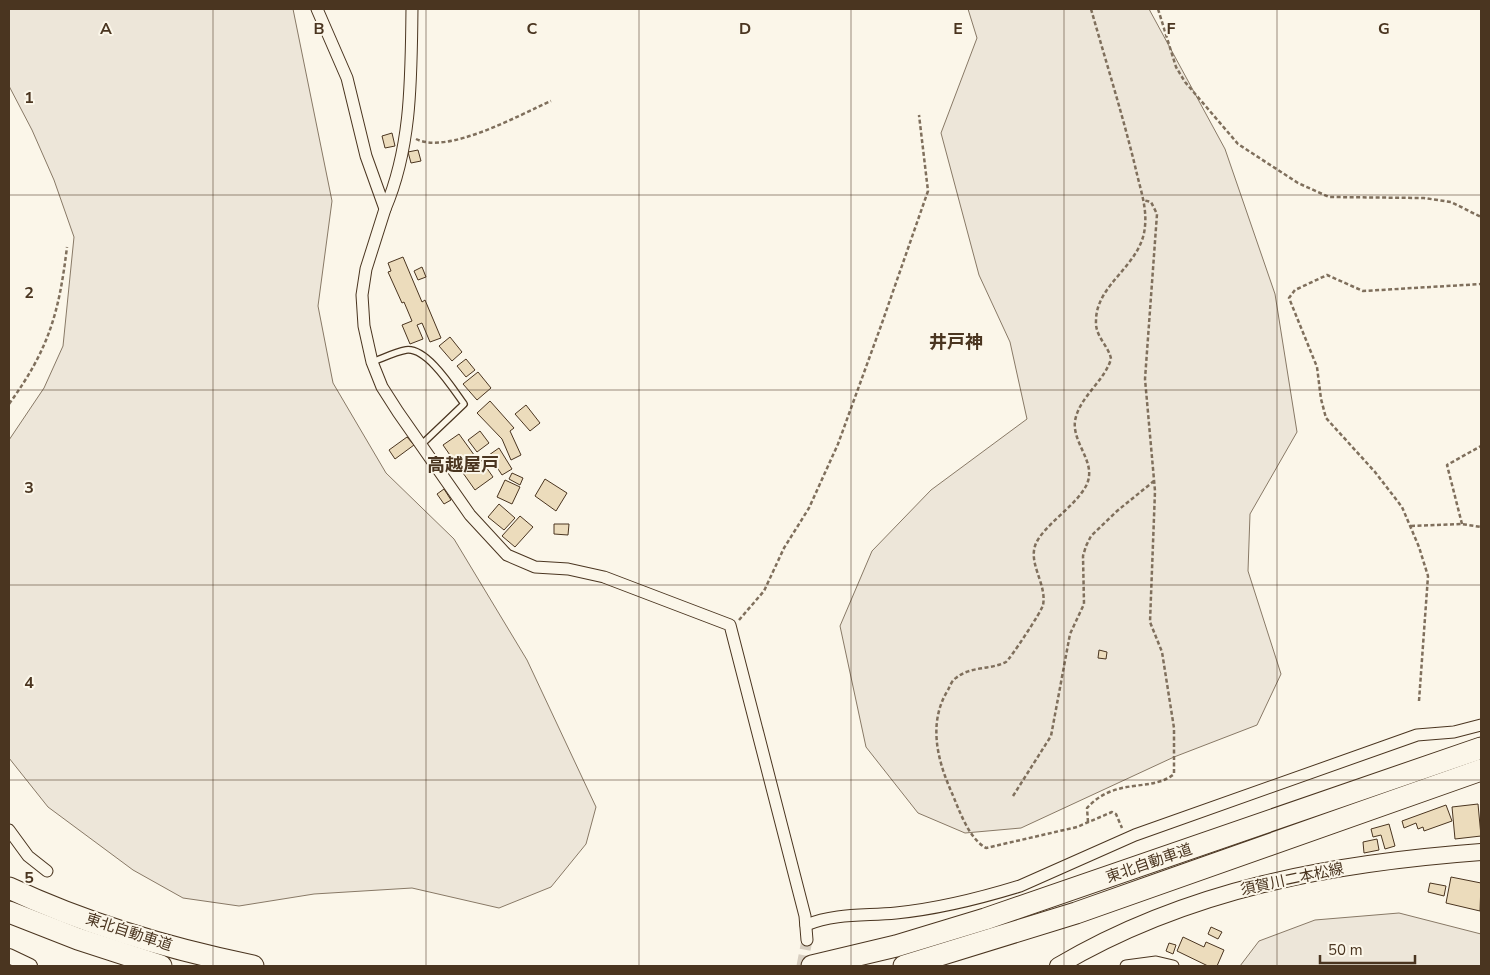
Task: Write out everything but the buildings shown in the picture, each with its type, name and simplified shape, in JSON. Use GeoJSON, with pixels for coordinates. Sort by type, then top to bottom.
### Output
{"type":"FeatureCollection","features":[{"type":"Feature","properties":{"kind":"highway","name":"東北自動車道"},"geometry":{"type":"LineString","coordinates":[[812,966],[896,946],[1031,904],[1481,748]]}},
{"type":"Feature","properties":{"kind":"highway","name":"東北自動車道"},"geometry":{"type":"LineString","coordinates":[[904,966],[1076,913],[1481,770]]}},
{"type":"Feature","properties":{"kind":"highway","name":"東北自動車道"},"geometry":{"type":"LineString","coordinates":[[9,888],[86,918],[165,945],[253,966]]}},
{"type":"Feature","properties":{"kind":"highway","name":"東北自動車道"},"geometry":{"type":"LineString","coordinates":[[9,912],[78,939],[161,966]]}},
{"type":"Feature","properties":{"kind":"main road","name":"須賀川二本松線"},"geometry":{"type":"LineString","coordinates":[[1058,966],[1087,949],[1155,918],[1255,884],[1362,864],[1481,852]]}},
{"type":"Feature","properties":{"kind":"street"},"geometry":{"type":"LineString","coordinates":[[317,9],[347,78],[366,156],[385,209]]}},
{"type":"Feature","properties":{"kind":"street"},"geometry":{"type":"LineString","coordinates":[[412,9],[406,134],[397,182],[385,209],[366,269],[362,296],[364,326],[372,362],[382,387],[470,515],[507,554],[535,567],[568,569],[604,577],[730,626],[806,925],[807,940]]}},
{"type":"Feature","properties":{"kind":"street"},"geometry":{"type":"LineString","coordinates":[[806,925],[825,918],[845,915],[896,913],[1000,892],[1020,886],[1125,839],[1417,735],[1454,732],[1481,725]]}},
{"type":"Feature","properties":{"kind":"street"},"geometry":{"type":"LineString","coordinates":[[9,830],[28,856],[47,871]]}},
{"type":"Feature","properties":{"kind":"street"},"geometry":{"type":"LineString","coordinates":[[9,956],[30,966]]}},
{"type":"Feature","properties":{"kind":"street"},"geometry":{"type":"LineString","coordinates":[[1126,966],[1156,962],[1173,966]]}},
{"type":"Feature","properties":{"kind":"lane"},"geometry":{"type":"LineString","coordinates":[[372,362],[405,350],[413,350],[426,358],[441,373],[464,404],[422,444]]}},
{"type":"Feature","properties":{"kind":"path"},"geometry":{"type":"LineString","coordinates":[[1091,9],[1128,137],[1142,200],[1145,227],[1139,247],[1127,268],[1104,294],[1097,312],[1097,330],[1110,354],[1108,368],[1087,398],[1076,420],[1075,428],[1088,463],[1090,474],[1086,485],[1070,507],[1047,529],[1035,544],[1034,554],[1042,587],[1043,606],[1009,660],[969,671],[955,678],[944,696],[935,727],[942,771],[967,824],[981,846],[986,848],[1088,822],[1112,812],[1116,814],[1125,839]]}},
{"type":"Feature","properties":{"kind":"path"},"geometry":{"type":"LineString","coordinates":[[1158,9],[1176,67],[1185,82],[1238,144],[1298,183],[1329,197],[1355,199],[1424,198],[1451,202],[1481,217]]}},
{"type":"Feature","properties":{"kind":"path"},"geometry":{"type":"LineString","coordinates":[[406,134],[423,143],[458,141],[551,100]]}},
{"type":"Feature","properties":{"kind":"path"},"geometry":{"type":"LineString","coordinates":[[730,626],[740,619],[764,591],[784,548],[809,508],[838,444],[928,191],[920,115]]}},
{"type":"Feature","properties":{"kind":"path"},"geometry":{"type":"LineString","coordinates":[[1088,822],[1087,808],[1095,800],[1120,787],[1167,780],[1174,774],[1174,728],[1162,652],[1150,622],[1154,481],[1145,379],[1157,214],[1151,202],[1142,200]]}},
{"type":"Feature","properties":{"kind":"path"},"geometry":{"type":"LineString","coordinates":[[9,404],[29,377],[51,333],[62,290],[67,247]]}},
{"type":"Feature","properties":{"kind":"path"},"geometry":{"type":"LineString","coordinates":[[1419,701],[1428,576],[1402,507],[1375,472],[1326,418],[1321,399],[1317,367],[1289,298],[1295,290],[1327,275],[1363,291],[1481,284]]}},
{"type":"Feature","properties":{"kind":"path"},"geometry":{"type":"LineString","coordinates":[[1462,524],[1447,465],[1481,446]]}},
{"type":"Feature","properties":{"kind":"path"},"geometry":{"type":"LineString","coordinates":[[1013,796],[1051,736],[1070,634],[1084,604],[1083,556],[1086,546],[1091,536],[1117,511],[1154,481]]}},
{"type":"Feature","properties":{"kind":"path"},"geometry":{"type":"LineString","coordinates":[[1410,526],[1462,524],[1481,527]]}},
{"type":"Feature","properties":{"kind":"shaded area"},"geometry":{"type":"Polygon","coordinates":[[[9,9],[293,9],[332,201],[318,306],[333,383],[386,473],[454,539],[527,660],[596,807],[586,844],[551,887],[499,908],[412,888],[314,894],[239,906],[183,898],[133,870],[48,807],[9,758],[9,440],[44,388],[63,346],[74,237],[54,180],[32,130],[9,86],[9,9]]]}},
{"type":"Feature","properties":{"kind":"shaded area"},"geometry":{"type":"Polygon","coordinates":[[[968,9],[1149,9],[1225,149],[1275,294],[1297,432],[1250,514],[1248,571],[1281,674],[1257,725],[1174,757],[1021,828],[965,833],[918,813],[866,747],[840,626],[872,551],[931,490],[1027,419],[1010,342],[979,275],[941,133],[977,38],[968,9]]]}},
{"type":"Feature","properties":{"kind":"shaded area"},"geometry":{"type":"Polygon","coordinates":[[[1399,913],[1481,934],[1481,966],[1240,966],[1259,941],[1315,920],[1399,913]]]}},
{"type":"Feature","properties":{"kind":"tunnel"},"geometry":{"type":"LineString","coordinates":[[802,966],[807,940]]}},
{"type":"Feature","properties":{"kind":"district","name":"井戸神"},"geometry":{"type":"Point","coordinates":[956,342]}},
{"type":"Feature","properties":{"kind":"district","name":"高越屋戸"},"geometry":{"type":"Point","coordinates":[463,465]}}]}
